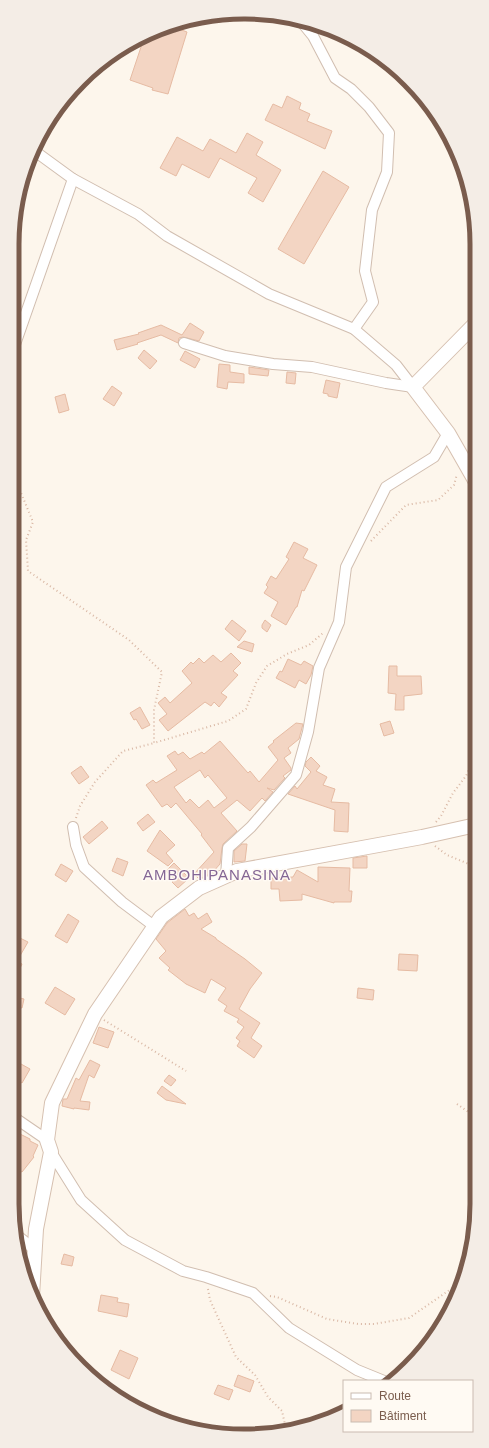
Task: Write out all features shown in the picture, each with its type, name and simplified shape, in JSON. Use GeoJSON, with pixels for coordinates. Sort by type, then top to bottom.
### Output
{"type":"FeatureCollection","features":[{"type":"Feature","properties":{"kind":"street"},"geometry":{"type":"LineString","coordinates":[[306,28],[313,36],[335,78],[351,89],[369,107],[389,133],[387,172],[372,210],[365,271],[373,302],[354,329]]}},
{"type":"Feature","properties":{"kind":"street"},"geometry":{"type":"LineString","coordinates":[[38,153],[73,178],[138,214],[167,236],[269,294],[354,329],[396,365],[448,433],[470,471]]}},
{"type":"Feature","properties":{"kind":"street"},"geometry":{"type":"LineString","coordinates":[[19,333],[73,178]]}},
{"type":"Feature","properties":{"kind":"street"},"geometry":{"type":"LineString","coordinates":[[413,387],[470,329]]}},
{"type":"Feature","properties":{"kind":"street"},"geometry":{"type":"LineString","coordinates":[[184,343],[225,356],[273,364],[312,367],[386,383],[413,387]]}},
{"type":"Feature","properties":{"kind":"street"},"geometry":{"type":"LineString","coordinates":[[226,876],[228,848],[251,827],[296,775],[308,732],[320,668],[339,622],[346,567],[386,487],[434,457],[448,433]]}},
{"type":"Feature","properties":{"kind":"street"},"geometry":{"type":"LineString","coordinates":[[30,1272],[28,1251],[36,1229],[49,1146],[52,1103],[95,1014],[161,917],[199,888],[237,871],[422,837],[470,826]]}},
{"type":"Feature","properties":{"kind":"street"},"geometry":{"type":"LineString","coordinates":[[73,827],[76,845],[84,867],[122,902],[154,926]]}},
{"type":"Feature","properties":{"kind":"street"},"geometry":{"type":"LineString","coordinates":[[19,1122],[49,1146],[81,1200],[125,1240],[183,1271],[253,1293],[289,1328],[356,1370],[381,1380]]}},
{"type":"Feature","properties":{"kind":"street"},"geometry":{"type":"LineString","coordinates":[[22,1241],[28,1251]]}},
{"type":"Feature","properties":{"kind":"street"},"geometry":{"type":"LineString","coordinates":[[356,1370],[362,1380]]}},
{"type":"Feature","properties":{"kind":"path"},"geometry":{"type":"LineString","coordinates":[[367,545],[406,505],[438,500],[454,485],[462,457]]}},
{"type":"Feature","properties":{"kind":"path"},"geometry":{"type":"LineString","coordinates":[[19,488],[33,522],[26,540],[28,571],[129,640],[162,672],[154,710],[154,743]]}},
{"type":"Feature","properties":{"kind":"path"},"geometry":{"type":"LineString","coordinates":[[73,827],[80,806],[95,782],[123,751],[228,721],[246,709],[256,683],[267,666],[287,654],[309,645],[339,622]]}},
{"type":"Feature","properties":{"kind":"path"},"geometry":{"type":"LineString","coordinates":[[470,767],[441,816],[422,837],[447,855],[470,865]]}},
{"type":"Feature","properties":{"kind":"path"},"geometry":{"type":"LineString","coordinates":[[95,1014],[186,1071]]}},
{"type":"Feature","properties":{"kind":"path"},"geometry":{"type":"LineString","coordinates":[[457,1104],[470,1113]]}},
{"type":"Feature","properties":{"kind":"path"},"geometry":{"type":"LineString","coordinates":[[206,1277],[210,1300],[236,1357],[255,1375],[268,1397],[282,1411],[285,1425]]}},
{"type":"Feature","properties":{"kind":"path"},"geometry":{"type":"LineString","coordinates":[[253,1293],[277,1297],[327,1319],[358,1324],[374,1324],[409,1318],[454,1287]]}},
{"type":"Feature","properties":{"kind":"building"},"geometry":{"type":"Polygon","coordinates":[[[179,29],[187,32],[168,94],[152,90],[153,88],[130,80],[142,44],[179,29]]]}},
{"type":"Feature","properties":{"kind":"building"},"geometry":{"type":"Polygon","coordinates":[[[287,96],[301,103],[299,109],[310,114],[307,121],[332,131],[325,149],[265,120],[273,104],[282,108],[287,96]]]}},
{"type":"Feature","properties":{"kind":"building"},"geometry":{"type":"Polygon","coordinates":[[[247,133],[263,142],[256,155],[281,170],[263,202],[248,193],[257,178],[220,158],[209,178],[182,164],[176,176],[160,168],[177,137],[203,151],[210,139],[236,153],[247,133]]]}},
{"type":"Feature","properties":{"kind":"building"},"geometry":{"type":"Polygon","coordinates":[[[323,171],[349,187],[304,264],[278,249],[323,171]]]}},
{"type":"Feature","properties":{"kind":"building"},"geometry":{"type":"Polygon","coordinates":[[[190,323],[204,332],[199,341],[183,337],[179,338],[178,343],[161,335],[117,350],[114,340],[139,334],[138,333],[161,325],[182,335],[190,323]]]}},
{"type":"Feature","properties":{"kind":"building"},"geometry":{"type":"Polygon","coordinates":[[[144,350],[157,361],[150,369],[138,358],[144,350]]]}},
{"type":"Feature","properties":{"kind":"building"},"geometry":{"type":"Polygon","coordinates":[[[185,351],[200,359],[195,368],[180,360],[185,351]]]}},
{"type":"Feature","properties":{"kind":"building"},"geometry":{"type":"Polygon","coordinates":[[[219,364],[230,365],[230,372],[244,374],[244,383],[228,382],[227,389],[217,387],[219,364]]]}},
{"type":"Feature","properties":{"kind":"building"},"geometry":{"type":"Polygon","coordinates":[[[249,367],[269,370],[268,376],[249,374],[249,367]]]}},
{"type":"Feature","properties":{"kind":"building"},"geometry":{"type":"Polygon","coordinates":[[[287,372],[296,373],[295,384],[286,383],[287,372]]]}},
{"type":"Feature","properties":{"kind":"building"},"geometry":{"type":"Polygon","coordinates":[[[326,380],[340,383],[337,398],[323,393],[326,380]]]}},
{"type":"Feature","properties":{"kind":"building"},"geometry":{"type":"Polygon","coordinates":[[[112,386],[122,393],[114,406],[103,399],[112,386]]]}},
{"type":"Feature","properties":{"kind":"building"},"geometry":{"type":"Polygon","coordinates":[[[65,394],[69,410],[59,413],[55,397],[65,394]]]}},
{"type":"Feature","properties":{"kind":"building"},"geometry":{"type":"Polygon","coordinates":[[[294,542],[308,549],[303,558],[317,565],[304,591],[302,590],[297,607],[286,625],[271,616],[278,602],[264,593],[268,587],[266,585],[271,576],[276,579],[289,559],[286,557],[294,542]]]}},
{"type":"Feature","properties":{"kind":"building"},"geometry":{"type":"Polygon","coordinates":[[[232,620],[246,631],[239,641],[225,629],[232,620]]]}},
{"type":"Feature","properties":{"kind":"building"},"geometry":{"type":"Polygon","coordinates":[[[265,620],[271,625],[267,632],[262,628],[265,620]]]}},
{"type":"Feature","properties":{"kind":"building"},"geometry":{"type":"Polygon","coordinates":[[[244,641],[254,644],[252,652],[237,647],[244,641]]]}},
{"type":"Feature","properties":{"kind":"building"},"geometry":{"type":"Polygon","coordinates":[[[231,653],[241,663],[233,671],[238,675],[221,693],[227,697],[219,707],[214,702],[211,706],[205,702],[168,731],[159,720],[167,714],[158,703],[165,697],[170,703],[192,683],[182,671],[191,662],[193,664],[199,658],[204,663],[213,655],[221,662],[231,653]]]}},
{"type":"Feature","properties":{"kind":"building"},"geometry":{"type":"Polygon","coordinates":[[[288,659],[301,665],[304,661],[313,666],[311,675],[306,684],[299,680],[295,688],[276,678],[280,671],[282,672],[288,659]]]}},
{"type":"Feature","properties":{"kind":"building"},"geometry":{"type":"Polygon","coordinates":[[[389,666],[397,666],[397,676],[421,676],[422,694],[404,696],[404,710],[395,710],[396,694],[388,693],[389,666]]]}},
{"type":"Feature","properties":{"kind":"building"},"geometry":{"type":"Polygon","coordinates":[[[140,707],[150,725],[142,729],[130,713],[140,707]]]}},
{"type":"Feature","properties":{"kind":"building"},"geometry":{"type":"Polygon","coordinates":[[[390,721],[394,733],[384,736],[380,724],[390,721]]]}},
{"type":"Feature","properties":{"kind":"building"},"geometry":{"type":"Polygon","coordinates":[[[296,723],[303,724],[299,739],[288,748],[291,753],[284,758],[291,770],[283,776],[285,778],[274,790],[267,788],[273,792],[265,801],[262,798],[250,811],[237,800],[221,813],[237,831],[223,844],[220,864],[212,873],[199,879],[194,874],[214,852],[201,835],[202,834],[176,803],[171,808],[167,804],[162,807],[146,785],[153,780],[156,783],[177,770],[167,756],[175,751],[178,755],[183,752],[190,759],[202,752],[204,754],[220,741],[248,773],[250,771],[259,782],[278,760],[268,747],[274,742],[273,741],[296,723]],[[200,770],[174,787],[186,803],[190,799],[199,808],[208,800],[214,808],[227,798],[208,775],[205,778],[200,770]]]}},
{"type":"Feature","properties":{"kind":"building"},"geometry":{"type":"Polygon","coordinates":[[[311,757],[320,766],[316,771],[327,777],[323,785],[335,789],[331,802],[349,803],[348,832],[334,831],[335,810],[288,794],[295,786],[297,789],[311,772],[305,766],[306,762],[311,757]]]}},
{"type":"Feature","properties":{"kind":"building"},"geometry":{"type":"Polygon","coordinates":[[[81,766],[89,777],[79,784],[71,773],[81,766]]]}},
{"type":"Feature","properties":{"kind":"building"},"geometry":{"type":"Polygon","coordinates":[[[148,814],[155,822],[143,831],[137,823],[148,814]]]}},
{"type":"Feature","properties":{"kind":"building"},"geometry":{"type":"Polygon","coordinates":[[[102,821],[108,828],[89,844],[83,837],[102,821]]]}},
{"type":"Feature","properties":{"kind":"building"},"geometry":{"type":"Polygon","coordinates":[[[160,830],[175,845],[166,853],[173,861],[168,866],[147,851],[160,830]]]}},
{"type":"Feature","properties":{"kind":"building"},"geometry":{"type":"Polygon","coordinates":[[[242,844],[247,844],[245,861],[234,862],[234,851],[242,844]]]}},
{"type":"Feature","properties":{"kind":"building"},"geometry":{"type":"Polygon","coordinates":[[[367,856],[367,868],[353,868],[353,858],[367,856]]]}},
{"type":"Feature","properties":{"kind":"building"},"geometry":{"type":"Polygon","coordinates":[[[117,858],[128,862],[123,876],[112,871],[117,858]]]}},
{"type":"Feature","properties":{"kind":"building"},"geometry":{"type":"Polygon","coordinates":[[[174,863],[189,878],[178,888],[172,882],[175,879],[166,871],[174,863]]]}},
{"type":"Feature","properties":{"kind":"building"},"geometry":{"type":"Polygon","coordinates":[[[61,864],[73,871],[66,882],[55,875],[61,864]]]}},
{"type":"Feature","properties":{"kind":"building"},"geometry":{"type":"Polygon","coordinates":[[[318,867],[350,868],[349,891],[352,891],[351,902],[334,903],[302,894],[302,900],[280,901],[279,889],[271,889],[271,878],[293,877],[297,870],[318,882],[318,867]]]}},
{"type":"Feature","properties":{"kind":"building"},"geometry":{"type":"Polygon","coordinates":[[[185,909],[189,916],[194,913],[198,919],[207,913],[212,922],[201,929],[216,938],[262,973],[250,989],[239,1009],[260,1023],[251,1038],[262,1046],[254,1058],[237,1046],[240,1041],[236,1038],[244,1027],[237,1022],[239,1019],[224,1011],[227,1006],[218,1000],[226,988],[211,979],[205,993],[186,984],[168,970],[170,968],[159,958],[166,951],[156,939],[167,923],[185,909]]]}},
{"type":"Feature","properties":{"kind":"building"},"geometry":{"type":"Polygon","coordinates":[[[68,914],[79,921],[67,943],[55,936],[68,914]]]}},
{"type":"Feature","properties":{"kind":"building"},"geometry":{"type":"Polygon","coordinates":[[[19,938],[28,942],[19,958],[19,938]]]}},
{"type":"Feature","properties":{"kind":"building"},"geometry":{"type":"Polygon","coordinates":[[[399,954],[418,955],[417,971],[398,970],[399,954]]]}},
{"type":"Feature","properties":{"kind":"building"},"geometry":{"type":"Polygon","coordinates":[[[19,962],[22,964],[19,971],[19,962]]]}},
{"type":"Feature","properties":{"kind":"building"},"geometry":{"type":"Polygon","coordinates":[[[55,987],[75,999],[65,1015],[45,1003],[55,987]]]}},
{"type":"Feature","properties":{"kind":"building"},"geometry":{"type":"Polygon","coordinates":[[[358,988],[374,990],[373,1000],[357,998],[358,988]]]}},
{"type":"Feature","properties":{"kind":"building"},"geometry":{"type":"Polygon","coordinates":[[[19,998],[24,999],[22,1008],[19,1007],[19,998]]]}},
{"type":"Feature","properties":{"kind":"building"},"geometry":{"type":"Polygon","coordinates":[[[99,1027],[114,1032],[108,1048],[93,1043],[99,1027]]]}},
{"type":"Feature","properties":{"kind":"building"},"geometry":{"type":"Polygon","coordinates":[[[90,1060],[100,1065],[94,1078],[89,1075],[80,1101],[90,1102],[89,1110],[74,1109],[62,1106],[63,1099],[67,1099],[76,1078],[79,1080],[90,1060]]]}},
{"type":"Feature","properties":{"kind":"building"},"geometry":{"type":"Polygon","coordinates":[[[19,1063],[30,1069],[22,1083],[19,1081],[19,1063]]]}},
{"type":"Feature","properties":{"kind":"building"},"geometry":{"type":"Polygon","coordinates":[[[169,1075],[176,1080],[171,1086],[164,1081],[169,1075]]]}},
{"type":"Feature","properties":{"kind":"building"},"geometry":{"type":"Polygon","coordinates":[[[162,1086],[186,1104],[166,1100],[157,1093],[162,1086]]]}},
{"type":"Feature","properties":{"kind":"building"},"geometry":{"type":"Polygon","coordinates":[[[19,1134],[38,1145],[33,1156],[34,1157],[22,1172],[19,1171],[19,1149],[21,1147],[19,1145],[19,1134]]]}},
{"type":"Feature","properties":{"kind":"building"},"geometry":{"type":"Polygon","coordinates":[[[64,1254],[74,1257],[72,1266],[61,1264],[64,1254]]]}},
{"type":"Feature","properties":{"kind":"building"},"geometry":{"type":"Polygon","coordinates":[[[101,1295],[118,1298],[117,1302],[129,1304],[127,1317],[98,1311],[101,1295]]]}},
{"type":"Feature","properties":{"kind":"building"},"geometry":{"type":"Polygon","coordinates":[[[120,1350],[138,1358],[129,1379],[111,1370],[120,1350]]]}},
{"type":"Feature","properties":{"kind":"building"},"geometry":{"type":"Polygon","coordinates":[[[238,1375],[254,1381],[250,1392],[234,1386],[238,1375]]]}},
{"type":"Feature","properties":{"kind":"building"},"geometry":{"type":"Polygon","coordinates":[[[218,1385],[233,1390],[229,1400],[214,1394],[218,1385]]]}},
{"type":"Feature","properties":{"kind":"district","name":"AMBOHIPANASINA"},"geometry":{"type":"Point","coordinates":[217,874]}}]}
